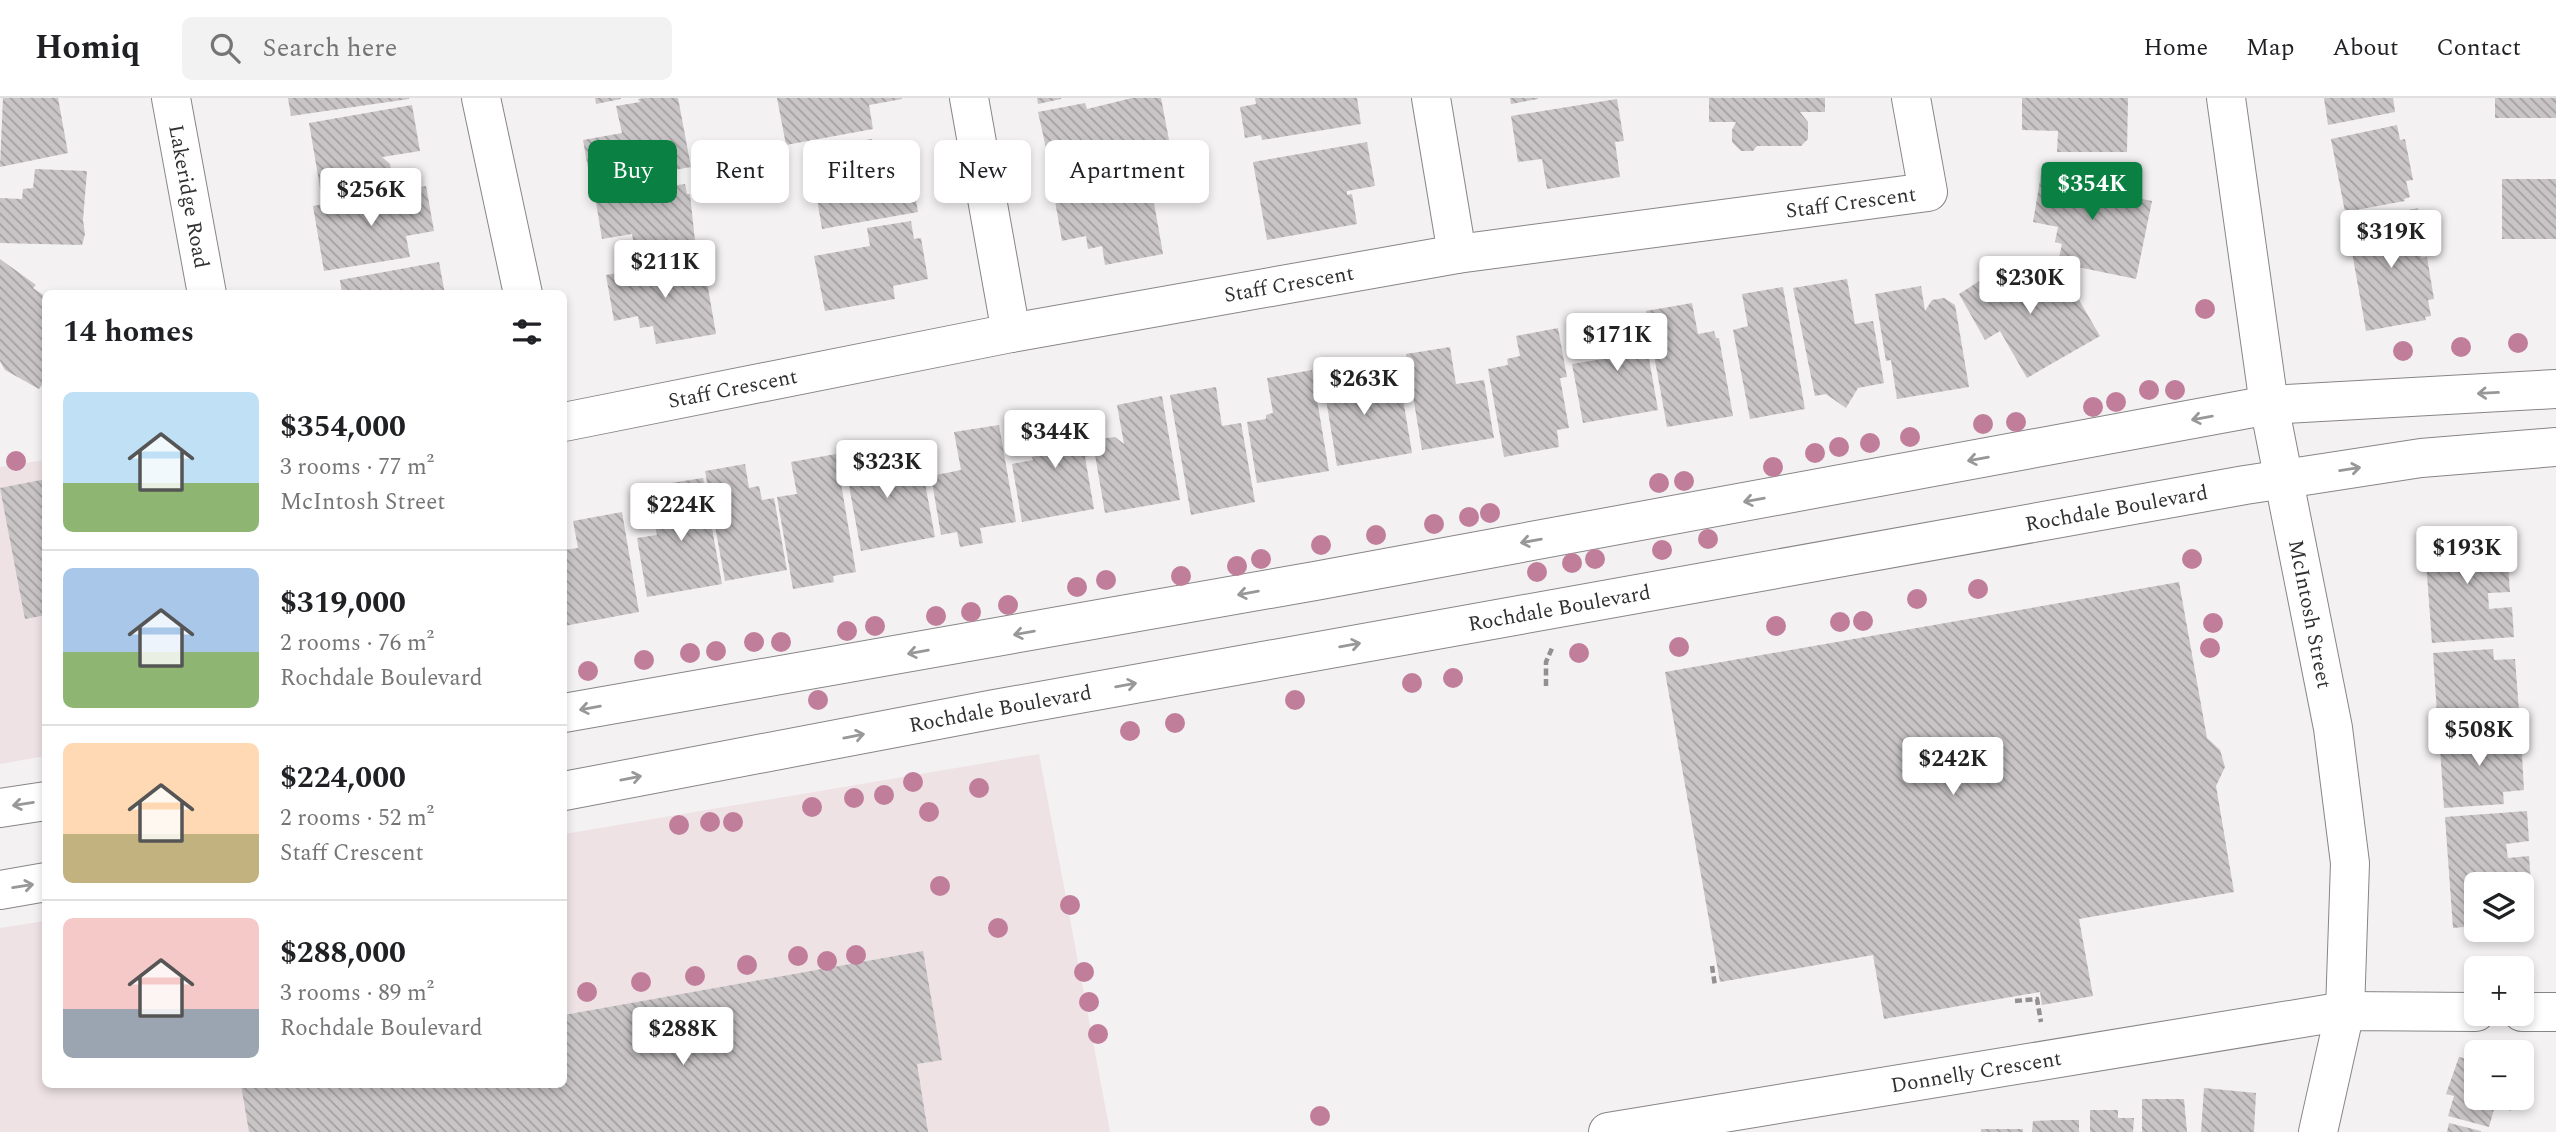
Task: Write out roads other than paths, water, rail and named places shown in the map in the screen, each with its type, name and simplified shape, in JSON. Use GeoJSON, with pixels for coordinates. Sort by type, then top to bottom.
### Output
{"type":"FeatureCollection","features":[{"type":"Feature","properties":{"kind":"street","name":"Lakeridge Road"},"geometry":{"type":"LineString","coordinates":[[171,98],[206,290]]}},
{"type":"Feature","properties":{"kind":"street"},"geometry":{"type":"LineString","coordinates":[[481,98],[522,290]]}},
{"type":"Feature","properties":{"kind":"street"},"geometry":{"type":"LineString","coordinates":[[969,98],[1011,333]]}},
{"type":"Feature","properties":{"kind":"street"},"geometry":{"type":"LineString","coordinates":[[1431,98],[1457,254]]}},
{"type":"Feature","properties":{"kind":"street","name":"Staff Crescent"},"geometry":{"type":"LineString","coordinates":[[567,421],[1011,333],[1457,254],[1927,192],[1912,98]]}},
{"type":"Feature","properties":{"kind":"street","name":"McIntosh Street"},"geometry":{"type":"LineString","coordinates":[[2226,98],[2269,405],[2333,728],[2350,863],[2345,1011],[2318,1132]]}},
{"type":"Feature","properties":{"kind":"street"},"geometry":{"type":"LineString","coordinates":[[567,712],[1315,581],[2269,405],[2556,389]]}},
{"type":"Feature","properties":{"kind":"street","name":"Rochdale Boulevard"},"geometry":{"type":"LineString","coordinates":[[567,790],[1009,706],[2283,479],[2421,458],[2556,447]]}},
{"type":"Feature","properties":{"kind":"street"},"geometry":{"type":"LineString","coordinates":[[0,808],[42,802]]}},
{"type":"Feature","properties":{"kind":"street"},"geometry":{"type":"LineString","coordinates":[[0,890],[42,883]]}},
{"type":"Feature","properties":{"kind":"street","name":"Donnelly Crescent"},"geometry":{"type":"LineString","coordinates":[[1608,1132],[2345,1011],[2464,1012]]}},
{"type":"Feature","properties":{"kind":"street"},"geometry":{"type":"LineString","coordinates":[[2534,1012],[2556,1012]]}}]}
